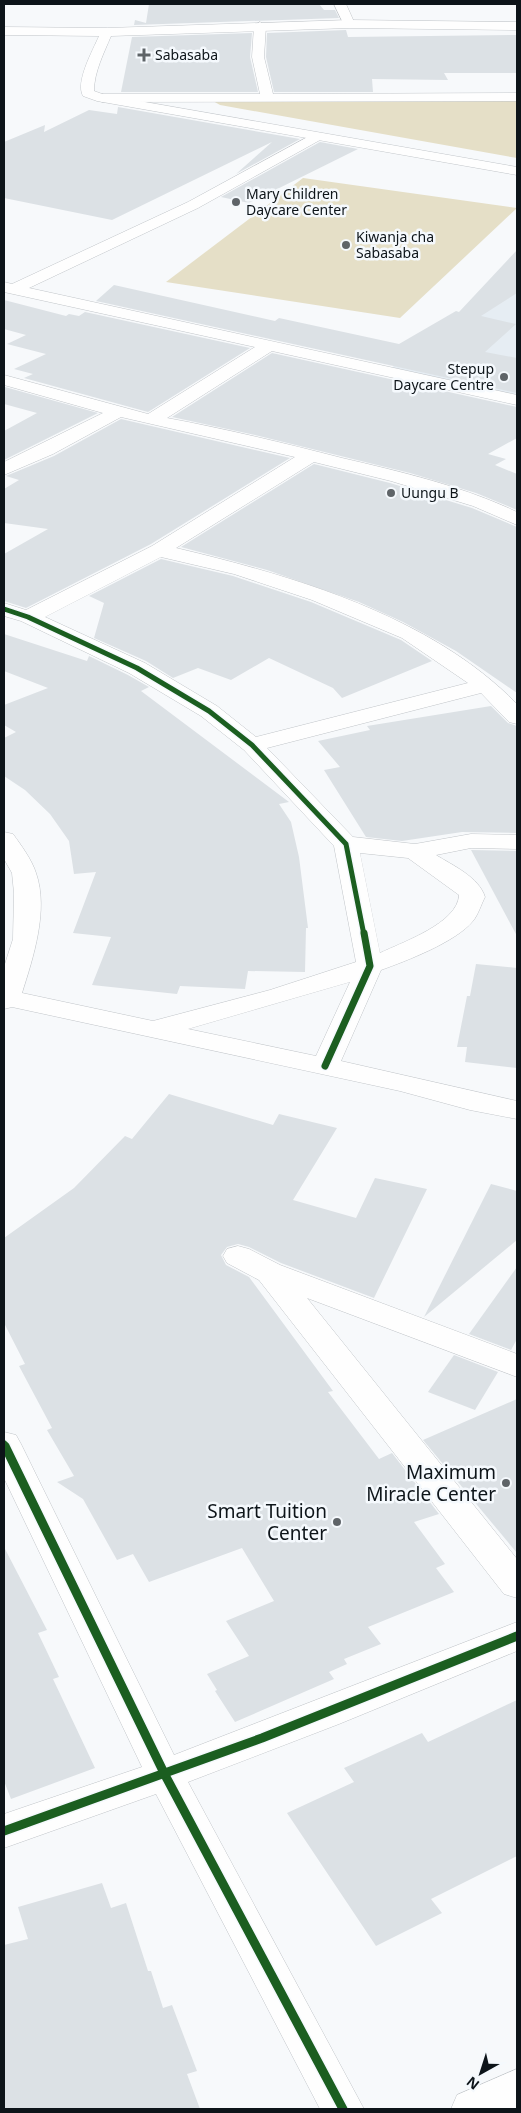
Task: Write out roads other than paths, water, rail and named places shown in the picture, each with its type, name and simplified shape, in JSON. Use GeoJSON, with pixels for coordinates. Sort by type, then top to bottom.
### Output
{"type":"FeatureCollection","features":[{"type":"Feature","properties":{"kind":"street"},"geometry":{"type":"LineString","coordinates":[[340,4],[349,24]]}},
{"type":"Feature","properties":{"kind":"street"},"geometry":{"type":"LineString","coordinates":[[4,31],[107,32],[349,24],[517,26]]}},
{"type":"Feature","properties":{"kind":"street"},"geometry":{"type":"LineString","coordinates":[[260,26],[258,57],[268,98]]}},
{"type":"Feature","properties":{"kind":"street"},"geometry":{"type":"LineString","coordinates":[[107,32],[97,54],[95,65],[89,71],[90,78],[87,88],[88,93],[102,98],[315,137],[517,171]]}},
{"type":"Feature","properties":{"kind":"street"},"geometry":{"type":"LineString","coordinates":[[102,98],[517,96]]}},
{"type":"Feature","properties":{"kind":"street"},"geometry":{"type":"LineString","coordinates":[[9,288],[193,205],[315,137]]}},
{"type":"Feature","properties":{"kind":"street"},"geometry":{"type":"LineString","coordinates":[[9,288],[517,400]]}},
{"type":"Feature","properties":{"kind":"street"},"geometry":{"type":"LineString","coordinates":[[151,420],[269,346]]}},
{"type":"Feature","properties":{"kind":"street"},"geometry":{"type":"LineString","coordinates":[[4,380],[118,412],[220,433],[451,492],[517,519]]}},
{"type":"Feature","properties":{"kind":"street"},"geometry":{"type":"LineString","coordinates":[[4,469],[46,450],[118,412]]}},
{"type":"Feature","properties":{"kind":"street"},"geometry":{"type":"LineString","coordinates":[[28,617],[159,550],[308,457]]}},
{"type":"Feature","properties":{"kind":"street"},"geometry":{"type":"LineString","coordinates":[[159,550],[240,570],[370,616],[409,634],[486,685],[517,717]]}},
{"type":"Feature","properties":{"kind":"street"},"geometry":{"type":"LineString","coordinates":[[4,609],[28,617],[137,668],[209,711],[252,745],[346,844],[370,966],[325,1066]]}},
{"type":"Feature","properties":{"kind":"street"},"geometry":{"type":"LineString","coordinates":[[252,745],[486,685]]}},
{"type":"Feature","properties":{"kind":"street"},"geometry":{"type":"LineString","coordinates":[[4,839],[24,874],[27,893],[26,939],[6,999],[325,1066],[403,1083],[470,1101],[517,1110]]}},
{"type":"Feature","properties":{"kind":"street"},"geometry":{"type":"LineString","coordinates":[[346,844],[415,851],[470,840],[517,842]]}},
{"type":"Feature","properties":{"kind":"street"},"geometry":{"type":"LineString","coordinates":[[154,1030],[316,985],[370,966],[435,938],[462,919],[472,905],[472,898],[464,885],[415,851]]}},
{"type":"Feature","properties":{"kind":"street"},"geometry":{"type":"LineString","coordinates":[[238,1256],[270,1272],[406,1326],[517,1366]]}},
{"type":"Feature","properties":{"kind":"street"},"geometry":{"type":"LineString","coordinates":[[270,1272],[517,1584]]}},
{"type":"Feature","properties":{"kind":"street"},"geometry":{"type":"LineString","coordinates":[[4,1444],[165,1775],[343,2109]]}},
{"type":"Feature","properties":{"kind":"street"},"geometry":{"type":"LineString","coordinates":[[4,1831],[165,1775],[360,1701],[517,1636]]}},
{"type":"Feature","properties":{"kind":"street"},"geometry":{"type":"LineString","coordinates":[[472,2109],[517,2089]]}},
{"type":"Feature","properties":{"kind":"place","name":"Sabasaba"},"geometry":{"type":"Point","coordinates":[144,55]}},
{"type":"Feature","properties":{"kind":"place","name":"Mary Children Daycare Center"},"geometry":{"type":"Point","coordinates":[236,202]}},
{"type":"Feature","properties":{"kind":"place","name":"Kiwanja cha Sabasaba"},"geometry":{"type":"Point","coordinates":[346,245]}},
{"type":"Feature","properties":{"kind":"place","name":"Stepup Daycare Centre"},"geometry":{"type":"Point","coordinates":[504,377]}},
{"type":"Feature","properties":{"kind":"place","name":"Uungu B"},"geometry":{"type":"Point","coordinates":[391,493]}},
{"type":"Feature","properties":{"kind":"place","name":"Maximum Miracle Center"},"geometry":{"type":"Point","coordinates":[506,1483]}},
{"type":"Feature","properties":{"kind":"place","name":"Smart Tuition Center"},"geometry":{"type":"Point","coordinates":[337,1522]}}]}
